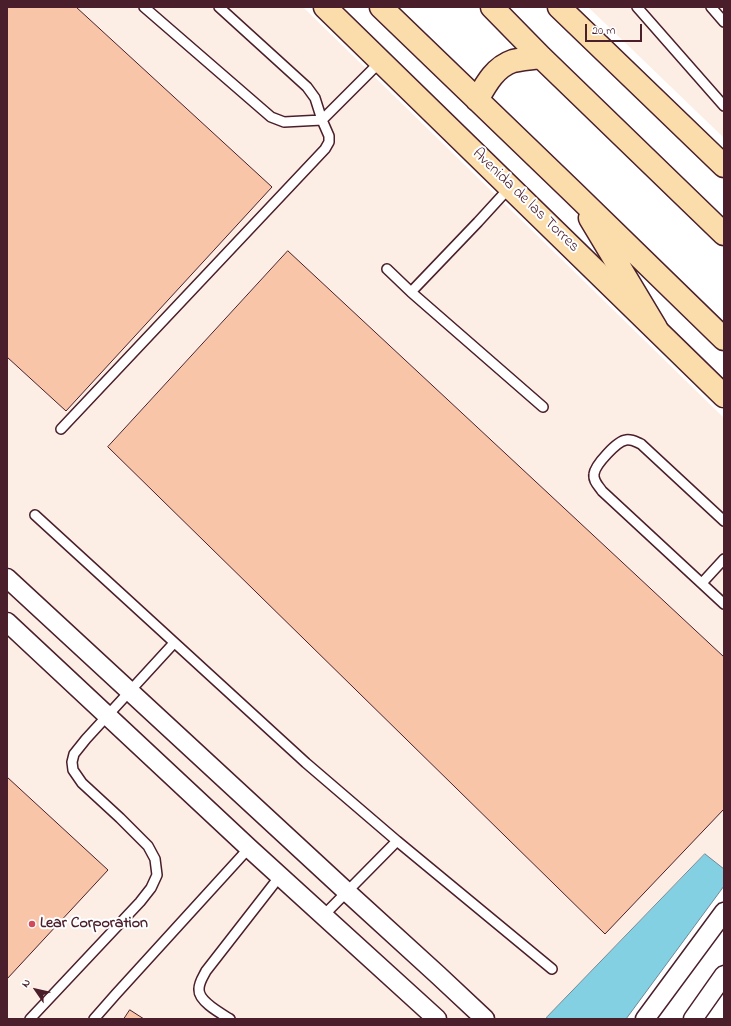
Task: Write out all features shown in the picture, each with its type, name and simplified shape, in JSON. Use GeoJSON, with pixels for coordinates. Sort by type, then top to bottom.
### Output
{"type":"FeatureCollection","features":[{"type":"Feature","properties":{"kind":"main road","name":"Avenida de las Torres"},"geometry":{"type":"LineString","coordinates":[[325,7],[656,328],[724,396]]}},
{"type":"Feature","properties":{"kind":"main road"},"geometry":{"type":"LineString","coordinates":[[380,7],[724,338]]}},
{"type":"Feature","properties":{"kind":"main road"},"geometry":{"type":"LineString","coordinates":[[392,7],[399,7]]}},
{"type":"Feature","properties":{"kind":"main road"},"geometry":{"type":"LineString","coordinates":[[492,7],[541,57],[724,234]]}},
{"type":"Feature","properties":{"kind":"main road"},"geometry":{"type":"LineString","coordinates":[[559,7],[724,166]]}},
{"type":"Feature","properties":{"kind":"main road"},"geometry":{"type":"LineString","coordinates":[[478,100],[491,77],[498,69],[514,61],[541,57]]}},
{"type":"Feature","properties":{"kind":"main road"},"geometry":{"type":"LineString","coordinates":[[573,192],[656,328]]}},
{"type":"Feature","properties":{"kind":"street"},"geometry":{"type":"LineString","coordinates":[[7,578],[485,1019]]}},
{"type":"Feature","properties":{"kind":"street"},"geometry":{"type":"LineString","coordinates":[[7,622],[249,848],[438,1019]]}},
{"type":"Feature","properties":{"kind":"street"},"geometry":{"type":"LineString","coordinates":[[645,1019],[724,912]]}},
{"type":"Feature","properties":{"kind":"street"},"geometry":{"type":"LineString","coordinates":[[693,1019],[724,975]]}},
{"type":"Feature","properties":{"kind":"lane"},"geometry":{"type":"LineString","coordinates":[[144,7],[271,117],[284,122],[322,120],[381,61]]}},
{"type":"Feature","properties":{"kind":"lane"},"geometry":{"type":"LineString","coordinates":[[61,429],[325,149],[329,142],[329,136],[315,98],[307,87],[219,7]]}},
{"type":"Feature","properties":{"kind":"lane"},"geometry":{"type":"LineString","coordinates":[[637,7],[724,106]]}},
{"type":"Feature","properties":{"kind":"lane"},"geometry":{"type":"LineString","coordinates":[[711,7],[724,22]]}},
{"type":"Feature","properties":{"kind":"lane"},"geometry":{"type":"LineString","coordinates":[[411,292],[510,187]]}},
{"type":"Feature","properties":{"kind":"lane"},"geometry":{"type":"LineString","coordinates":[[387,270],[543,407]]}},
{"type":"Feature","properties":{"kind":"lane"},"geometry":{"type":"LineString","coordinates":[[724,521],[641,444],[632,440],[624,440],[617,444],[599,463],[594,472],[594,480],[602,491],[724,604]]}},
{"type":"Feature","properties":{"kind":"lane"},"geometry":{"type":"LineString","coordinates":[[35,515],[306,763],[397,841],[552,969]]}},
{"type":"Feature","properties":{"kind":"lane"},"geometry":{"type":"LineString","coordinates":[[702,583],[724,559]]}},
{"type":"Feature","properties":{"kind":"lane"},"geometry":{"type":"LineString","coordinates":[[30,1019],[140,902],[151,888],[157,875],[155,859],[148,846],[82,783],[73,770],[72,762],[74,754],[106,715],[174,643]]}},
{"type":"Feature","properties":{"kind":"lane"},"geometry":{"type":"LineString","coordinates":[[323,916],[397,841]]}},
{"type":"Feature","properties":{"kind":"lane"},"geometry":{"type":"LineString","coordinates":[[94,1019],[249,848]]}},
{"type":"Feature","properties":{"kind":"lane"},"geometry":{"type":"LineString","coordinates":[[230,1019],[201,998],[198,990],[200,983],[206,971],[280,876]]}},
{"type":"Feature","properties":{"kind":"shaded area"},"geometry":{"type":"Polygon","coordinates":[[[7,7],[303,7],[724,418],[724,886],[626,1019],[7,1019],[7,7]]]}},
{"type":"Feature","properties":{"kind":"shaded area"},"geometry":{"type":"Polygon","coordinates":[[[588,7],[724,7],[724,138],[588,7]]]}},
{"type":"Feature","properties":{"kind":"water"},"geometry":{"type":"Polygon","coordinates":[[[705,854],[724,869],[724,886],[626,1019],[546,1019],[547,1017],[705,854]]]}},
{"type":"Feature","properties":{"kind":"building"},"geometry":{"type":"Polygon","coordinates":[[[7,7],[76,7],[272,187],[66,411],[7,357],[7,7]]]}},
{"type":"Feature","properties":{"kind":"building"},"geometry":{"type":"Polygon","coordinates":[[[288,251],[724,657],[724,809],[605,934],[108,447],[288,251]]]}},
{"type":"Feature","properties":{"kind":"building","name":"Lear Corporation"},"geometry":{"type":"Polygon","coordinates":[[[7,777],[108,870],[7,979],[7,777]]]}},
{"type":"Feature","properties":{"kind":"building"},"geometry":{"type":"Polygon","coordinates":[[[130,1010],[144,1019],[124,1019],[130,1010]]]}},
{"type":"Feature","properties":{"kind":"place","name":"Lear Corporation"},"geometry":{"type":"Point","coordinates":[32,924]}}]}
